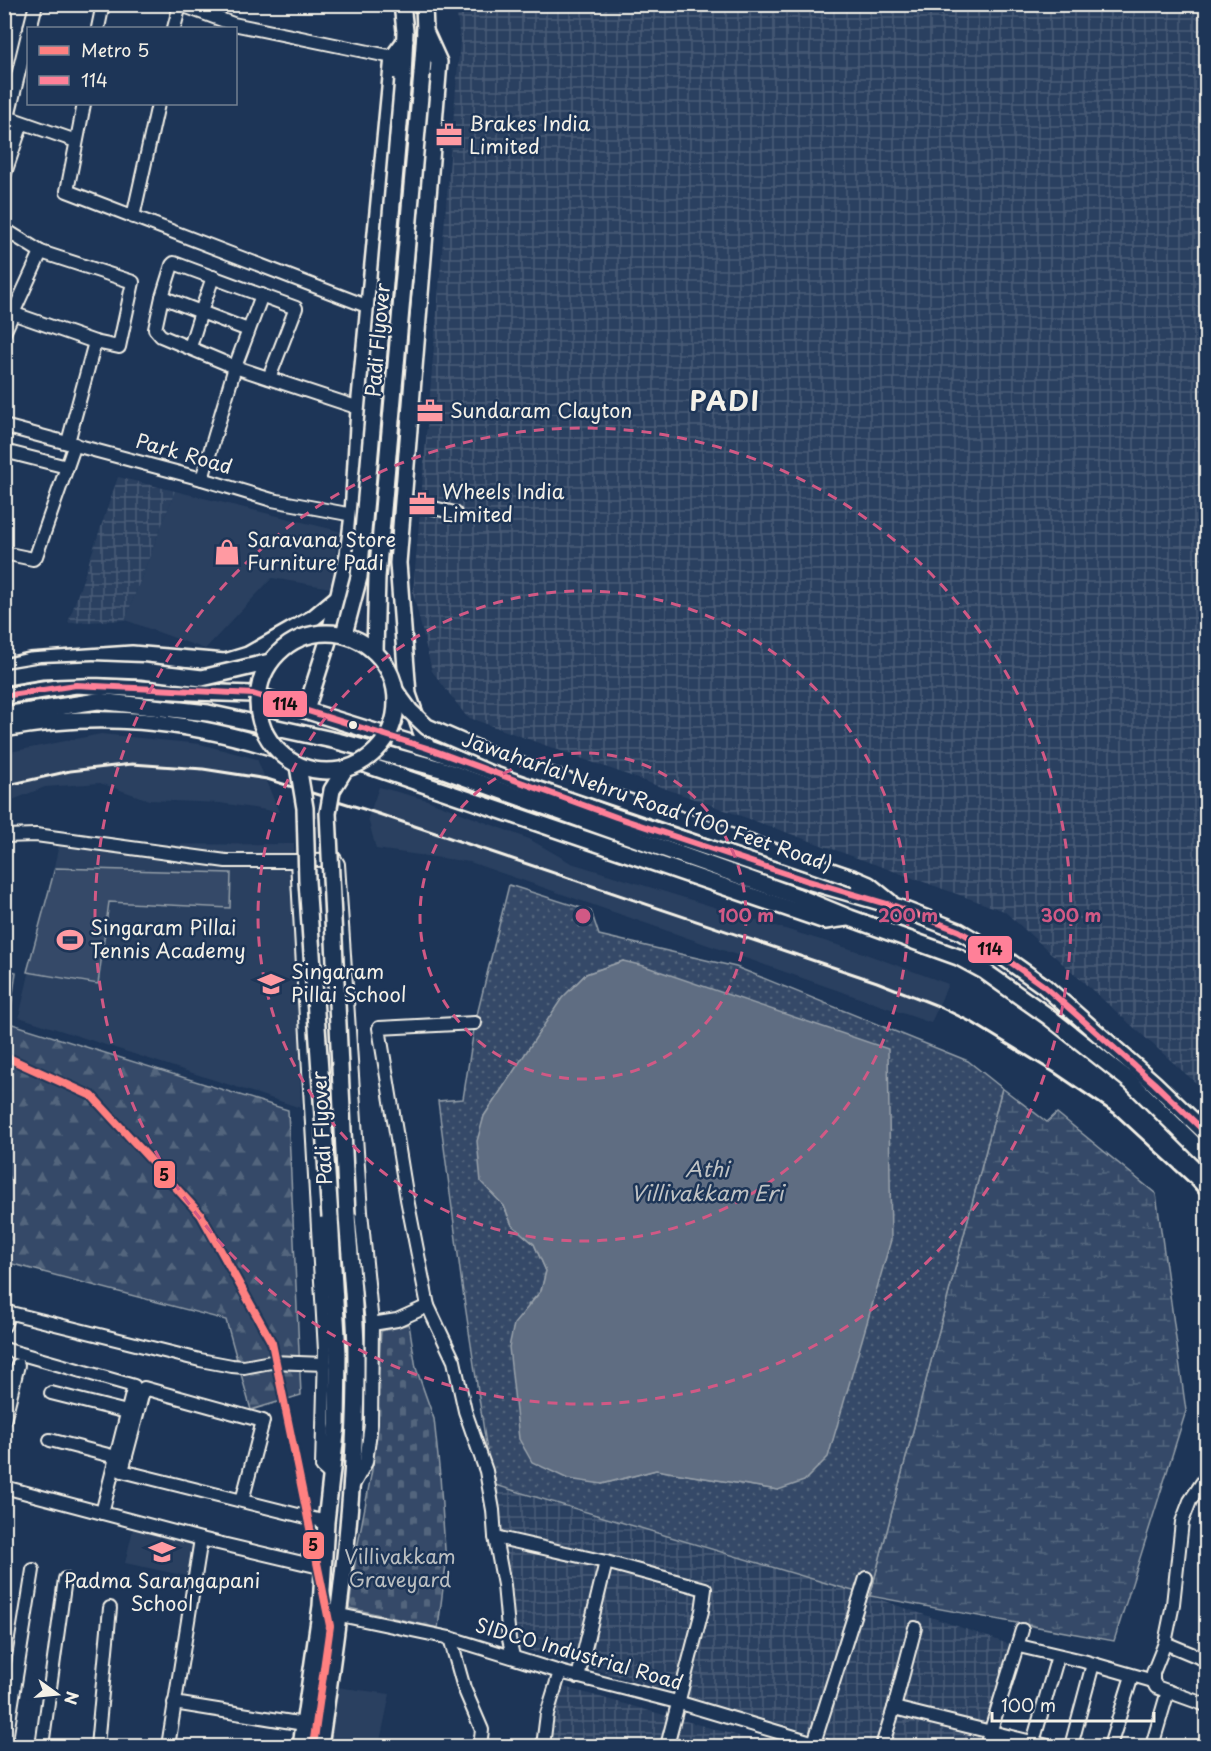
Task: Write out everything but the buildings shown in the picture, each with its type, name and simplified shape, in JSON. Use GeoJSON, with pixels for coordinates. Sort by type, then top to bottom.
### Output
{"type":"FeatureCollection","features":[{"type":"Feature","properties":{"kind":"main road","name":"Padi Flyover"},"geometry":{"type":"LineString","coordinates":[[344,634],[359,577],[403,79],[405,41],[402,4]]}},
{"type":"Feature","properties":{"kind":"main road","name":"Padi Flyover"},"geometry":{"type":"LineString","coordinates":[[375,651],[378,578],[422,74],[424,4]]}},
{"type":"Feature","properties":{"kind":"main road"},"geometry":{"type":"LineString","coordinates":[[425,32],[439,62],[398,563],[408,694],[427,748]]}},
{"type":"Feature","properties":{"kind":"main road"},"geometry":{"type":"LineString","coordinates":[[306,710],[328,640],[348,555],[353,515],[359,408],[393,57],[405,41]]}},
{"type":"Feature","properties":{"kind":"main road"},"geometry":{"type":"LineString","coordinates":[[348,555],[398,563]]}},
{"type":"Feature","properties":{"kind":"main road"},"geometry":{"type":"LineString","coordinates":[[4,667],[30,661],[132,654],[225,662],[248,655],[314,618],[337,598]]}},
{"type":"Feature","properties":{"kind":"main road"},"geometry":{"type":"LineString","coordinates":[[396,692],[394,717],[385,740],[361,763],[345,770],[322,772],[298,766],[285,758],[274,748],[262,728],[257,706],[260,683],[270,662],[284,647],[303,637],[323,632],[344,634],[375,651],[388,670],[396,692],[426,727],[496,757],[855,879],[869,885],[897,908]]}},
{"type":"Feature","properties":{"kind":"main road"},"geometry":{"type":"LineString","coordinates":[[173,691],[178,658]]}},
{"type":"Feature","properties":{"kind":"main road"},"geometry":{"type":"LineString","coordinates":[[4,677],[41,671],[93,669],[142,671],[202,678],[270,662]]}},
{"type":"Feature","properties":{"kind":"main road","name":"Jawaharlal Nehru Road (100 Feet Road)"},"geometry":{"type":"LineString","coordinates":[[4,696],[76,685],[253,694],[427,748],[616,817],[897,908],[959,931],[1036,980],[1154,1083],[1206,1133]]}},
{"type":"Feature","properties":{"kind":"main road","name":"Jawaharlal Nehru Road (100 Feet Road)"},"geometry":{"type":"LineString","coordinates":[[4,715],[98,701],[208,713],[337,741],[441,769],[796,896],[958,957],[1007,986],[1131,1082],[1206,1156]]}},
{"type":"Feature","properties":{"kind":"main road"},"geometry":{"type":"LineString","coordinates":[[4,729],[89,719],[147,721],[201,728],[274,748]]}},
{"type":"Feature","properties":{"kind":"main road"},"geometry":{"type":"LineString","coordinates":[[361,763],[825,921],[850,918]]}},
{"type":"Feature","properties":{"kind":"main road","name":"Padi Flyover"},"geometry":{"type":"LineString","coordinates":[[298,766],[305,808],[307,881],[338,1353],[334,1454],[326,1522],[321,1606],[301,1746]]}},
{"type":"Feature","properties":{"kind":"main road","name":"Padi Flyover"},"geometry":{"type":"LineString","coordinates":[[320,1746],[340,1615],[351,1489],[356,1355],[328,813],[332,790],[345,770]]}},
{"type":"Feature","properties":{"kind":"street"},"geometry":{"type":"LineString","coordinates":[[30,27],[36,4]]}},
{"type":"Feature","properties":{"kind":"street"},"geometry":{"type":"LineString","coordinates":[[98,27],[103,4]]}},
{"type":"Feature","properties":{"kind":"street"},"geometry":{"type":"LineString","coordinates":[[174,27],[179,5],[233,24],[393,57]]}},
{"type":"Feature","properties":{"kind":"street"},"geometry":{"type":"LineString","coordinates":[[27,38],[6,116],[76,141]]}},
{"type":"Feature","properties":{"kind":"street"},"geometry":{"type":"LineString","coordinates":[[84,105],[67,191],[369,307]]}},
{"type":"Feature","properties":{"kind":"street"},"geometry":{"type":"LineString","coordinates":[[133,217],[158,105]]}},
{"type":"Feature","properties":{"kind":"street"},"geometry":{"type":"LineString","coordinates":[[4,176],[22,123]]}},
{"type":"Feature","properties":{"kind":"street"},"geometry":{"type":"LineString","coordinates":[[4,229],[41,252],[134,282],[119,347],[95,342],[12,313]]}},
{"type":"Feature","properties":{"kind":"street"},"geometry":{"type":"LineString","coordinates":[[4,333],[41,252]]}},
{"type":"Feature","properties":{"kind":"street"},"geometry":{"type":"LineString","coordinates":[[269,378],[296,308],[213,277],[172,265],[155,329],[161,336],[234,367],[359,408]]}},
{"type":"Feature","properties":{"kind":"street"},"geometry":{"type":"LineString","coordinates":[[190,347],[213,277]]}},
{"type":"Feature","properties":{"kind":"street"},"geometry":{"type":"LineString","coordinates":[[202,479],[234,367],[262,295]]}},
{"type":"Feature","properties":{"kind":"street"},"geometry":{"type":"LineString","coordinates":[[162,297],[248,330]]}},
{"type":"Feature","properties":{"kind":"street"},"geometry":{"type":"LineString","coordinates":[[4,553],[28,559],[36,556],[67,467],[95,342]]}},
{"type":"Feature","properties":{"kind":"street","name":"Park Road"},"geometry":{"type":"LineString","coordinates":[[4,426],[272,500],[353,515]]}},
{"type":"Feature","properties":{"kind":"street"},"geometry":{"type":"LineString","coordinates":[[4,451],[67,467]]}},
{"type":"Feature","properties":{"kind":"street"},"geometry":{"type":"LineString","coordinates":[[404,501],[455,513]]}},
{"type":"Feature","properties":{"kind":"street"},"geometry":{"type":"LineString","coordinates":[[4,836],[36,835],[226,861],[335,860],[338,864],[361,1212],[372,1324],[371,1425],[366,1462],[351,1489]]}},
{"type":"Feature","properties":{"kind":"street"},"geometry":{"type":"LineString","coordinates":[[297,861],[325,1364],[322,1467],[332,1476]]}},
{"type":"Feature","properties":{"kind":"street"},"geometry":{"type":"LineString","coordinates":[[475,1023],[379,1028],[407,1199],[428,1306],[454,1361],[465,1411],[486,1471],[513,1656]]}},
{"type":"Feature","properties":{"kind":"street"},"geometry":{"type":"LineString","coordinates":[[372,1324],[397,1320],[428,1306]]}},
{"type":"Feature","properties":{"kind":"street"},"geometry":{"type":"LineString","coordinates":[[4,1326],[11,1313],[232,1366],[244,1367],[271,1362],[325,1364]]}},
{"type":"Feature","properties":{"kind":"street"},"geometry":{"type":"LineString","coordinates":[[4,1349],[134,1386],[102,1513]]}},
{"type":"Feature","properties":{"kind":"street"},"geometry":{"type":"LineString","coordinates":[[4,1421],[18,1365]]}},
{"type":"Feature","properties":{"kind":"street"},"geometry":{"type":"LineString","coordinates":[[242,1501],[263,1421],[144,1388],[122,1471],[242,1501],[326,1522]]}},
{"type":"Feature","properties":{"kind":"street"},"geometry":{"type":"LineString","coordinates":[[51,1393],[127,1412]]}},
{"type":"Feature","properties":{"kind":"street"},"geometry":{"type":"LineString","coordinates":[[50,1440],[116,1457]]}},
{"type":"Feature","properties":{"kind":"street"},"geometry":{"type":"LineString","coordinates":[[1206,1477],[1190,1501],[1182,1522],[1173,1604],[1165,1643],[1153,1673],[1153,1682],[1156,1687],[1206,1705]]}},
{"type":"Feature","properties":{"kind":"street"},"geometry":{"type":"LineString","coordinates":[[4,1487],[201,1539],[324,1568]]}},
{"type":"Feature","properties":{"kind":"street"},"geometry":{"type":"LineString","coordinates":[[495,1537],[606,1562],[705,1589],[702,1611],[667,1746]]}},
{"type":"Feature","properties":{"kind":"street"},"geometry":{"type":"LineString","coordinates":[[168,1746],[201,1539]]}},
{"type":"Feature","properties":{"kind":"street"},"geometry":{"type":"LineString","coordinates":[[578,1677],[606,1562]]}},
{"type":"Feature","properties":{"kind":"street"},"geometry":{"type":"LineString","coordinates":[[6,1746],[33,1570]]}},
{"type":"Feature","properties":{"kind":"street"},"geometry":{"type":"LineString","coordinates":[[819,1745],[866,1578]]}},
{"type":"Feature","properties":{"kind":"street"},"geometry":{"type":"LineString","coordinates":[[42,1746],[65,1579]]}},
{"type":"Feature","properties":{"kind":"street","name":"SIDCO Industrial Road"},"geometry":{"type":"LineString","coordinates":[[321,1606],[340,1615],[450,1638],[560,1672],[677,1702],[799,1743],[819,1745]]}},
{"type":"Feature","properties":{"kind":"street"},"geometry":{"type":"LineString","coordinates":[[97,1746],[110,1608]]}},
{"type":"Feature","properties":{"kind":"street"},"geometry":{"type":"LineString","coordinates":[[882,1746],[915,1628]]}},
{"type":"Feature","properties":{"kind":"street"},"geometry":{"type":"LineString","coordinates":[[986,1746],[1022,1630]]}},
{"type":"Feature","properties":{"kind":"street"},"geometry":{"type":"LineString","coordinates":[[450,1638],[464,1688],[482,1730],[480,1746]]}},
{"type":"Feature","properties":{"kind":"street"},"geometry":{"type":"LineString","coordinates":[[1165,1643],[1206,1660]]}},
{"type":"Feature","properties":{"kind":"street"},"geometry":{"type":"LineString","coordinates":[[1018,1646],[1093,1664],[1153,1682]]}},
{"type":"Feature","properties":{"kind":"street"},"geometry":{"type":"LineString","coordinates":[[1033,1742],[1058,1656]]}},
{"type":"Feature","properties":{"kind":"street"},"geometry":{"type":"LineString","coordinates":[[1071,1746],[1093,1664]]}},
{"type":"Feature","properties":{"kind":"street"},"geometry":{"type":"LineString","coordinates":[[543,1746],[548,1714],[560,1672]]}},
{"type":"Feature","properties":{"kind":"street"},"geometry":{"type":"LineString","coordinates":[[1110,1746],[1132,1676]]}},
{"type":"Feature","properties":{"kind":"street"},"geometry":{"type":"LineString","coordinates":[[1152,1746],[1168,1691]]}},
{"type":"Feature","properties":{"kind":"street"},"geometry":{"type":"LineString","coordinates":[[174,1703],[304,1724]]}},
{"type":"Feature","properties":{"kind":"street"},"geometry":{"type":"LineString","coordinates":[[894,1708],[1048,1746]]}},
{"type":"Feature","properties":{"kind":"shaded area"},"geometry":{"type":"Polygon","coordinates":[[[456,5],[1206,5],[1206,1092],[1004,911],[467,717],[432,671],[413,593],[460,41],[456,5]]]}},
{"type":"Feature","properties":{"kind":"shaded area"},"geometry":{"type":"Polygon","coordinates":[[[118,477],[175,491],[125,620],[68,623],[118,477]]]}},
{"type":"Feature","properties":{"kind":"shaded area"},"geometry":{"type":"Polygon","coordinates":[[[175,491],[339,531],[331,588],[272,578],[205,649],[125,620],[175,491]]]}},
{"type":"Feature","properties":{"kind":"shaded area"},"geometry":{"type":"Polygon","coordinates":[[[101,734],[200,744],[257,759],[279,812],[220,803],[149,800],[100,783],[45,787],[5,803],[5,753],[101,734]]]}},
{"type":"Feature","properties":{"kind":"shaded area"},"geometry":{"type":"Polygon","coordinates":[[[379,787],[427,800],[529,839],[571,863],[860,952],[948,984],[931,1023],[470,862],[376,849],[368,818],[379,787]]]}},
{"type":"Feature","properties":{"kind":"shaded area"},"geometry":{"type":"Polygon","coordinates":[[[294,844],[301,1108],[19,1017],[59,845],[294,844]]]}},
{"type":"Feature","properties":{"kind":"shaded area"},"geometry":{"type":"Polygon","coordinates":[[[492,1484],[870,1596],[1017,1647],[989,1746],[858,1746],[520,1648],[492,1484]]]}},
{"type":"Feature","properties":{"kind":"shaded area","name":"Padma Sarangapani School"},"geometry":{"type":"Polygon","coordinates":[[[134,1525],[198,1542],[191,1577],[125,1563],[134,1525]]]}},
{"type":"Feature","properties":{"kind":"shaded area"},"geometry":{"type":"Polygon","coordinates":[[[557,1685],[775,1746],[549,1746],[557,1685]]]}},
{"type":"Feature","properties":{"kind":"shaded area"},"geometry":{"type":"Polygon","coordinates":[[[336,1687],[390,1694],[379,1746],[326,1746],[336,1687]]]}},
{"type":"Feature","properties":{"kind":"green space","name":"Singaram Pillai Tennis Academy"},"geometry":{"type":"Polygon","coordinates":[[[55,868],[231,873],[230,908],[109,902],[98,984],[27,972],[55,868]]]}},
{"type":"Feature","properties":{"kind":"green space"},"geometry":{"type":"Polygon","coordinates":[[[509,885],[591,911],[599,935],[736,967],[968,1061],[1002,1088],[870,1596],[492,1484],[462,1285],[438,1101],[463,1099],[475,1023],[509,885]],[[623,961],[586,974],[562,999],[484,1116],[504,1206],[512,1225],[534,1244],[546,1271],[541,1291],[528,1305],[602,1484],[656,1470],[778,1490],[623,961]]]}},
{"type":"Feature","properties":{"kind":"green space"},"geometry":{"type":"Polygon","coordinates":[[[4,969],[16,972],[9,1023],[288,1110],[301,1395],[251,1410],[226,1320],[5,1262],[4,969]]]}},
{"type":"Feature","properties":{"kind":"green space"},"geometry":{"type":"Polygon","coordinates":[[[1002,1088],[1047,1122],[1057,1113],[1156,1194],[1186,1411],[1114,1641],[870,1596],[1002,1088]]]}},
{"type":"Feature","properties":{"kind":"green space","name":"Villivakkam Graveyard"},"geometry":{"type":"Polygon","coordinates":[[[409,1324],[416,1368],[434,1419],[440,1476],[446,1564],[438,1628],[349,1608],[357,1549],[372,1470],[381,1331],[409,1324]]]}},
{"type":"Feature","properties":{"kind":"water","name":"Athi Villivakkam Eri"},"geometry":{"type":"Polygon","coordinates":[[[623,961],[644,966],[888,1049],[891,1240],[828,1457],[804,1481],[778,1490],[656,1470],[602,1484],[568,1479],[532,1462],[519,1439],[509,1347],[514,1324],[541,1291],[546,1271],[534,1244],[512,1225],[504,1206],[481,1182],[477,1141],[484,1116],[562,998],[586,974],[623,961]]]}},
{"type":"Feature","properties":{"kind":"railway"},"geometry":{"type":"LineString","coordinates":[[4,786],[70,771],[132,764],[203,769],[267,779],[370,811],[877,982],[938,1006],[973,1023],[1055,1073],[1114,1113],[1191,1184],[1206,1201]]}},
{"type":"Feature","properties":{"kind":"metro line","name":"5"},"geometry":{"type":"LineString","coordinates":[[4,1056],[92,1096],[201,1215],[272,1343],[330,1626],[313,1746]]}},
{"type":"Feature","properties":{"kind":"transit line","name":"114"},"geometry":{"type":"LineString","coordinates":[[4,696],[76,685],[253,694],[427,748],[616,817],[808,881],[897,907],[959,931],[1003,957],[1044,986],[1154,1083],[1206,1133]]}},
{"type":"Feature","properties":{"kind":"place","name":"Brakes India Limited"},"geometry":{"type":"Point","coordinates":[449,135]}},
{"type":"Feature","properties":{"kind":"place","name":"Sundaram Clayton"},"geometry":{"type":"Point","coordinates":[430,411]}},
{"type":"Feature","properties":{"kind":"place","name":"Wheels India Limited"},"geometry":{"type":"Point","coordinates":[422,504]}},
{"type":"Feature","properties":{"kind":"place","name":"Saravana Store Furniture Padi"},"geometry":{"type":"Point","coordinates":[227,552]}},
{"type":"Feature","properties":{"kind":"place","name":"Singaram Pillai Tennis Academy"},"geometry":{"type":"Point","coordinates":[70,940]}},
{"type":"Feature","properties":{"kind":"place","name":"Singaram Pillai School"},"geometry":{"type":"Point","coordinates":[271,984]}},
{"type":"Feature","properties":{"kind":"place","name":"Padma Sarangapani School"},"geometry":{"type":"Point","coordinates":[162,1552]}},
{"type":"Feature","properties":{"kind":"district","name":"PADI"},"geometry":{"type":"Point","coordinates":[725,402]}}]}
